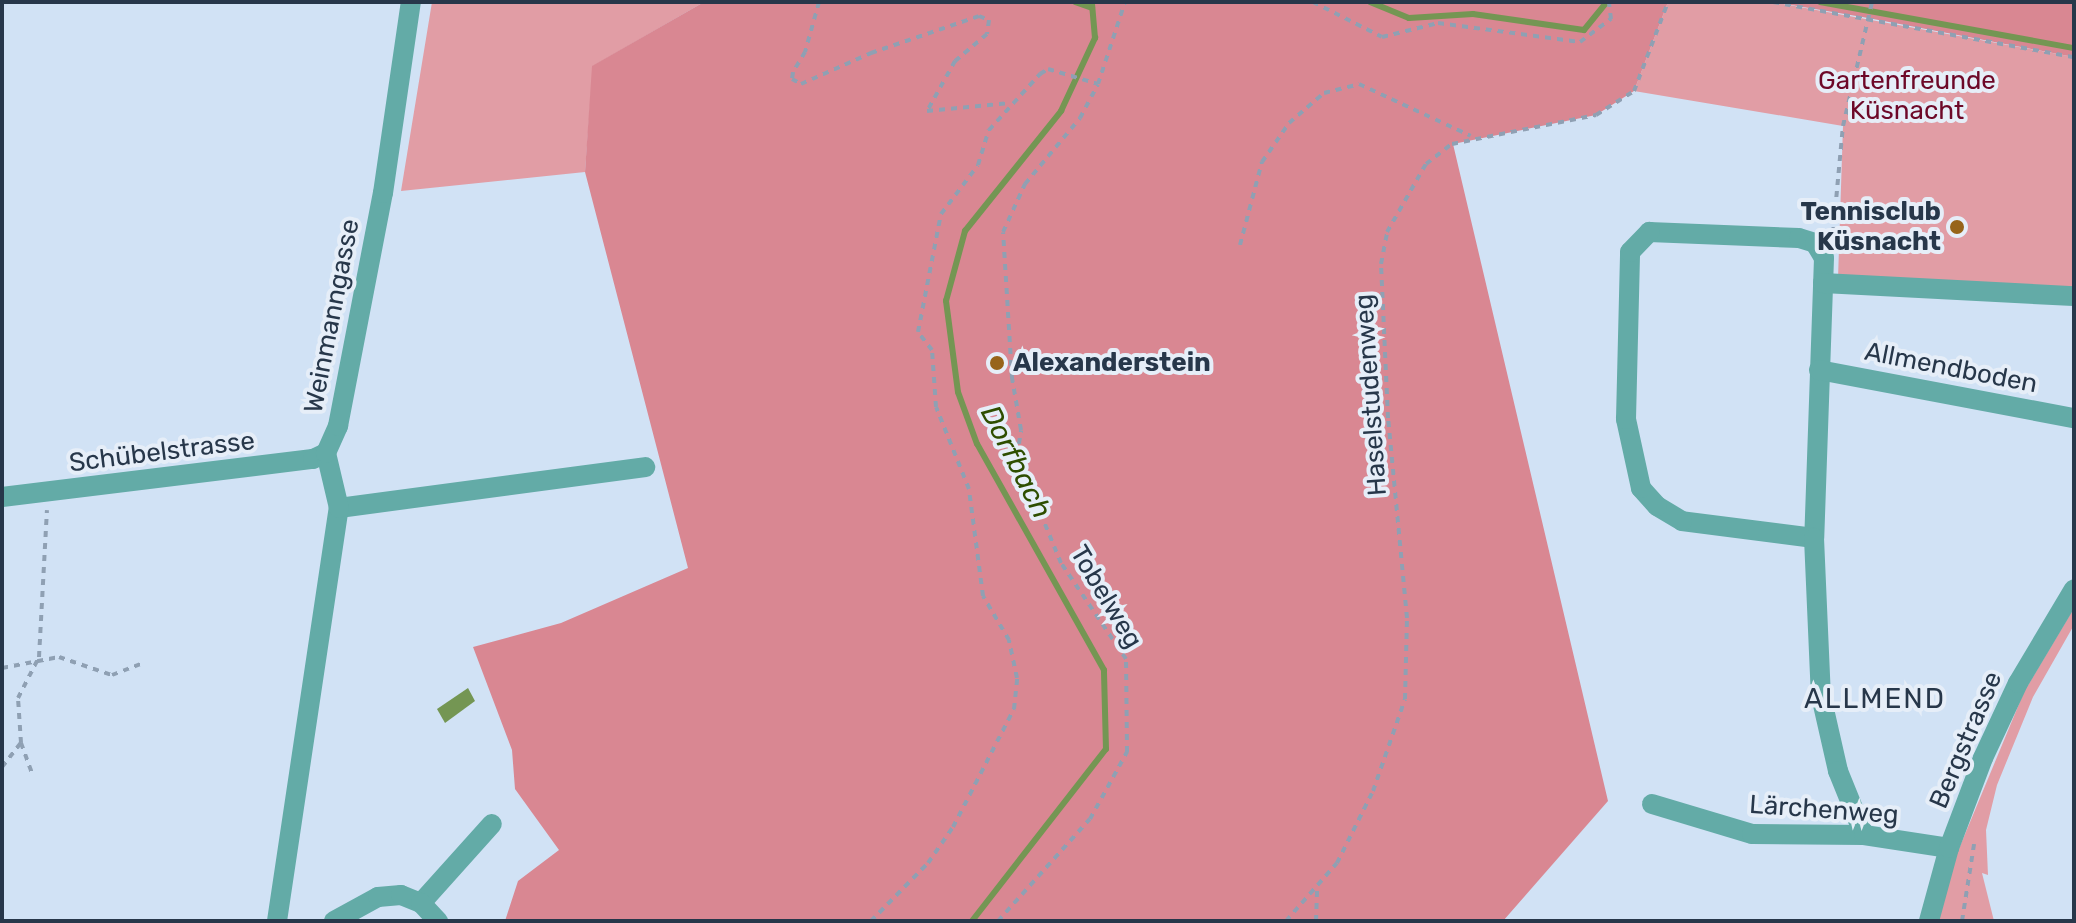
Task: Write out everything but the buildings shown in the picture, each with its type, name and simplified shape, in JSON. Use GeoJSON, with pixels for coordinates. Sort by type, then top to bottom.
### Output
{"type":"FeatureCollection","features":[{"type":"Feature","properties":{"kind":"street","name":"Weinmanngasse"},"geometry":{"type":"LineString","coordinates":[[277,921],[339,508],[326,453],[338,426],[383,193],[411,2]]}},
{"type":"Feature","properties":{"kind":"street"},"geometry":{"type":"LineString","coordinates":[[1814,538],[1682,521],[1657,506],[1641,488],[1626,419],[1630,252],[1649,232],[1799,238],[1815,243],[1824,258],[1814,538],[1821,696],[1838,771],[1864,835]]}},
{"type":"Feature","properties":{"kind":"street"},"geometry":{"type":"LineString","coordinates":[[1823,283],[2074,296]]}},
{"type":"Feature","properties":{"kind":"street","name":"Allmendboden"},"geometry":{"type":"LineString","coordinates":[[1819,370],[2074,418]]}},
{"type":"Feature","properties":{"kind":"street","name":"Schübelstrasse"},"geometry":{"type":"LineString","coordinates":[[2,497],[313,459],[326,453]]}},
{"type":"Feature","properties":{"kind":"street"},"geometry":{"type":"LineString","coordinates":[[339,508],[645,467]]}},
{"type":"Feature","properties":{"kind":"street","name":"Bergstrasse"},"geometry":{"type":"LineString","coordinates":[[1929,921],[1949,848],[2018,683],[2074,589]]}},
{"type":"Feature","properties":{"kind":"street","name":"Lärchenweg"},"geometry":{"type":"LineString","coordinates":[[1652,804],[1752,834],[1864,835],[1949,848]]}},
{"type":"Feature","properties":{"kind":"street"},"geometry":{"type":"LineString","coordinates":[[421,903],[492,824]]}},
{"type":"Feature","properties":{"kind":"street"},"geometry":{"type":"LineString","coordinates":[[334,921],[378,897],[401,895],[421,903],[438,921]]}},
{"type":"Feature","properties":{"kind":"path"},"geometry":{"type":"LineString","coordinates":[[819,2],[805,52],[792,79],[801,84],[871,53],[984,16],[991,26],[987,34],[955,61],[927,111],[1012,103]]}},
{"type":"Feature","properties":{"kind":"path","name":"Tobelweg"},"geometry":{"type":"LineString","coordinates":[[998,921],[1090,819],[1127,752],[1130,732],[1126,659],[1061,563],[1017,456],[1021,430],[1012,378],[1003,232],[1025,184],[1080,118],[1096,84],[1125,2]]}},
{"type":"Feature","properties":{"kind":"path"},"geometry":{"type":"LineString","coordinates":[[1313,2],[1382,37],[1438,23],[1580,42],[1611,16],[1609,2]]}},
{"type":"Feature","properties":{"kind":"path","name":"Haselstudenweg"},"geometry":{"type":"LineString","coordinates":[[1286,921],[1337,863],[1373,791],[1405,699],[1407,618],[1388,418],[1381,264],[1387,232],[1426,164],[1452,144],[1473,137],[1596,115],[1634,91],[1668,2]]}},
{"type":"Feature","properties":{"kind":"path"},"geometry":{"type":"LineString","coordinates":[[1773,2],[2074,57]]}},
{"type":"Feature","properties":{"kind":"path"},"geometry":{"type":"LineString","coordinates":[[1824,258],[1832,236],[1843,126],[1872,4]]}},
{"type":"Feature","properties":{"kind":"path"},"geometry":{"type":"LineString","coordinates":[[870,920],[928,863],[953,827],[1014,709],[1017,678],[1009,640],[983,596],[969,489],[936,407],[932,350],[918,323],[941,214],[978,165],[989,130],[1048,69],[1096,84]]}},
{"type":"Feature","properties":{"kind":"path"},"geometry":{"type":"LineString","coordinates":[[1240,245],[1262,162],[1289,123],[1324,93],[1359,84],[1473,137]]}},
{"type":"Feature","properties":{"kind":"path"},"geometry":{"type":"LineString","coordinates":[[32,774],[21,743],[18,698],[39,657],[48,492]]}},
{"type":"Feature","properties":{"kind":"path"},"geometry":{"type":"LineString","coordinates":[[2,668],[39,657],[59,657],[112,675],[143,663]]}},
{"type":"Feature","properties":{"kind":"path"},"geometry":{"type":"LineString","coordinates":[[2,767],[21,743]]}},
{"type":"Feature","properties":{"kind":"path"},"geometry":{"type":"LineString","coordinates":[[1962,921],[1978,828]]}},
{"type":"Feature","properties":{"kind":"path"},"geometry":{"type":"LineString","coordinates":[[1316,921],[1317,886]]}},
{"type":"Feature","properties":{"kind":"green space"},"geometry":{"type":"Polygon","coordinates":[[[432,2],[704,2],[593,66],[585,172],[401,191],[432,2]]]}},
{"type":"Feature","properties":{"kind":"green space","name":"Gartenfreunde Küsnacht"},"geometry":{"type":"Polygon","coordinates":[[[1668,2],[1773,2],[2074,57],[2074,290],[1838,279],[1843,126],[1634,91],[1668,2]]]}},
{"type":"Feature","properties":{"kind":"green space"},"geometry":{"type":"Polygon","coordinates":[[[2074,608],[2074,625],[2033,697],[1997,785],[1986,830],[1988,875],[1982,873],[1994,921],[1929,921],[2024,692],[2074,608]]]}},
{"type":"Feature","properties":{"kind":"shaded area"},"geometry":{"type":"Polygon","coordinates":[[[704,2],[1668,2],[1634,91],[1596,115],[1453,144],[1608,801],[1503,921],[505,921],[518,881],[559,850],[515,789],[512,750],[473,647],[561,623],[688,568],[585,172],[592,66],[704,2]]]}},
{"type":"Feature","properties":{"kind":"shaded area"},"geometry":{"type":"Polygon","coordinates":[[[1773,2],[2074,2],[2074,57],[1868,18],[1773,2]]]}},
{"type":"Feature","properties":{"kind":"shaded area"},"geometry":{"type":"Polygon","coordinates":[[[468,688],[475,701],[445,723],[437,709],[468,688]]]}},
{"type":"Feature","properties":{"kind":"waterway"},"geometry":{"type":"LineString","coordinates":[[1075,2],[1092,8]]}},
{"type":"Feature","properties":{"kind":"waterway","name":"Dorfbach"},"geometry":{"type":"LineString","coordinates":[[972,921],[1106,749],[1104,670],[977,444],[958,392],[946,301],[965,231],[1061,111],[1095,38],[1092,2]]}},
{"type":"Feature","properties":{"kind":"waterway"},"geometry":{"type":"LineString","coordinates":[[1370,2],[1409,18],[1473,14],[1584,30],[1607,2]]}},
{"type":"Feature","properties":{"kind":"waterway"},"geometry":{"type":"LineString","coordinates":[[1820,2],[2074,48]]}},
{"type":"Feature","properties":{"kind":"place","name":"Tennisclub Küsnacht"},"geometry":{"type":"Point","coordinates":[1957,227]}},
{"type":"Feature","properties":{"kind":"place","name":"Alexanderstein"},"geometry":{"type":"Point","coordinates":[997,363]}},
{"type":"Feature","properties":{"kind":"district","name":"ALLMEND"},"geometry":{"type":"Point","coordinates":[1875,699]}}]}
